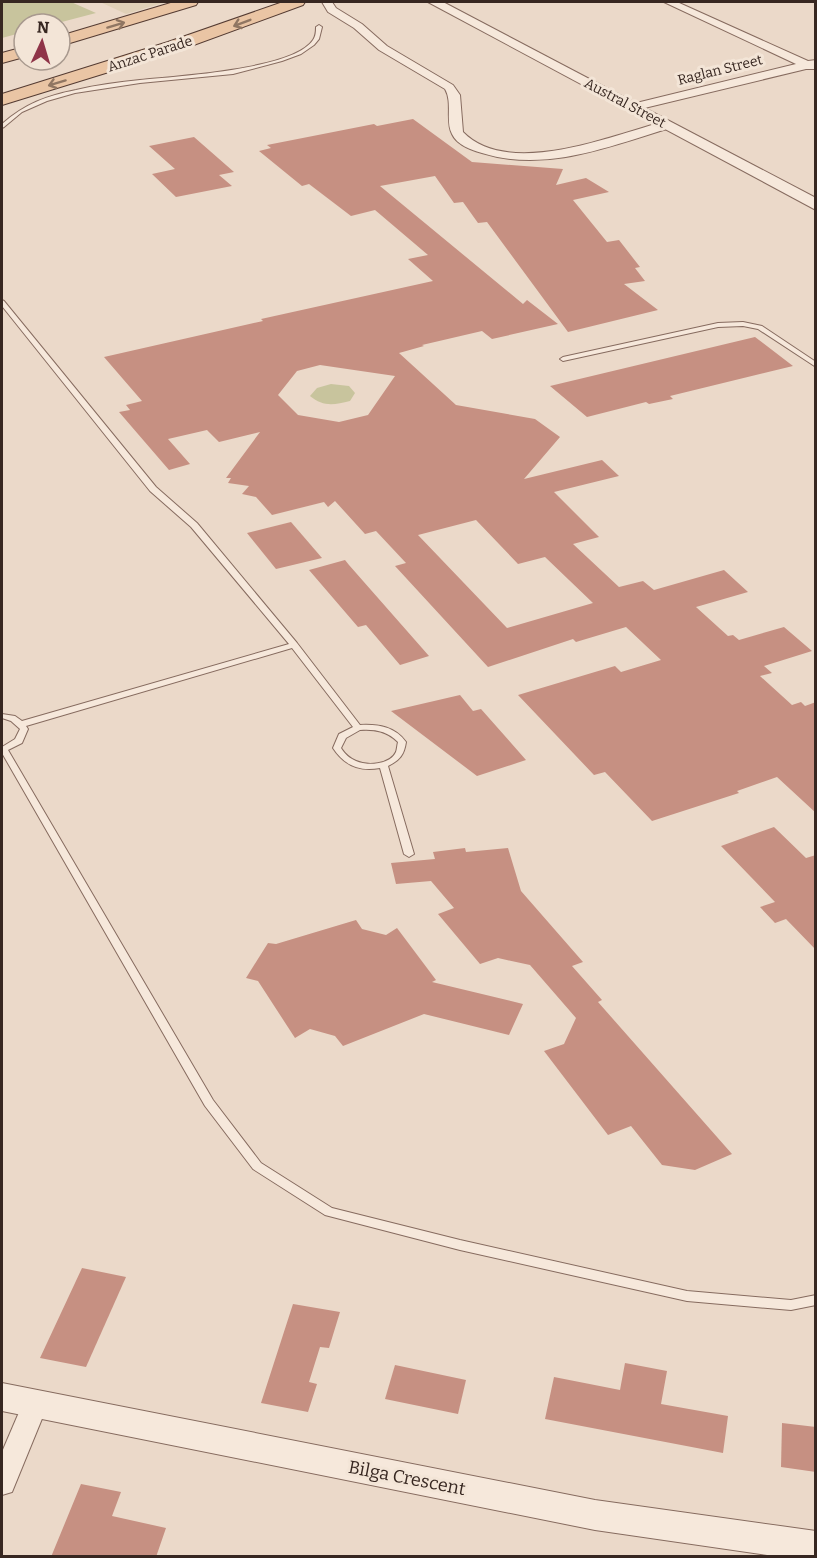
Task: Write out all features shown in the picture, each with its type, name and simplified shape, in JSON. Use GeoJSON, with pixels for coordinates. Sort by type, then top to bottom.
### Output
{"type":"FeatureCollection","features":[{"type":"Feature","properties":{"kind":"main road"},"geometry":{"type":"LineString","coordinates":[[72,37],[190,2]]}},
{"type":"Feature","properties":{"kind":"main road","name":"Anzac Parade"},"geometry":{"type":"LineString","coordinates":[[2,100],[174,46],[297,2]]}},
{"type":"Feature","properties":{"kind":"street"},"geometry":{"type":"LineString","coordinates":[[327,2],[332,10],[358,26],[377,44],[449,87],[454,95],[457,133],[475,146],[513,154],[554,155],[666,126]]}},
{"type":"Feature","properties":{"kind":"street","name":"Austral Street"},"geometry":{"type":"LineString","coordinates":[[434,2],[816,205]]}},
{"type":"Feature","properties":{"kind":"street"},"geometry":{"type":"LineString","coordinates":[[669,2],[812,66]]}},
{"type":"Feature","properties":{"kind":"street","name":"Raglan Street"},"geometry":{"type":"LineString","coordinates":[[632,107],[812,66]]}},
{"type":"Feature","properties":{"kind":"street","name":"Bilga Crescent"},"geometry":{"type":"LineString","coordinates":[[2,1397],[595,1515],[816,1547]]}},
{"type":"Feature","properties":{"kind":"street"},"geometry":{"type":"LineString","coordinates":[[2,1483],[35,1404]]}},
{"type":"Feature","properties":{"kind":"lane"},"geometry":{"type":"LineString","coordinates":[[2,126],[10,115],[80,90],[228,73],[299,54],[316,40],[319,27]]}},
{"type":"Feature","properties":{"kind":"lane"},"geometry":{"type":"LineString","coordinates":[[2,302],[153,489],[194,525],[294,645],[358,728]]}},
{"type":"Feature","properties":{"kind":"lane"},"geometry":{"type":"LineString","coordinates":[[563,359],[718,325],[743,324],[760,327],[816,365]]}},
{"type":"Feature","properties":{"kind":"lane"},"geometry":{"type":"LineString","coordinates":[[22,724],[294,645]]}},
{"type":"Feature","properties":{"kind":"lane"},"geometry":{"type":"LineString","coordinates":[[2,716],[13,718],[22,724],[24,729],[19,741],[3,750],[209,1103],[257,1166],[329,1212],[460,1245],[687,1296],[791,1305],[816,1300]]}},
{"type":"Feature","properties":{"kind":"lane"},"geometry":{"type":"LineString","coordinates":[[358,728],[390,730],[402,742],[399,755],[383,764],[373,766],[353,763],[339,754],[337,748],[342,736],[358,728]]}},
{"type":"Feature","properties":{"kind":"lane"},"geometry":{"type":"LineString","coordinates":[[383,764],[409,854]]}},
{"type":"Feature","properties":{"kind":"shaded area"},"geometry":{"type":"Polygon","coordinates":[[[2,2],[71,2],[96,13],[72,19],[72,12],[12,12],[12,35],[2,38],[2,2]]]}},
{"type":"Feature","properties":{"kind":"shaded area"},"geometry":{"type":"Polygon","coordinates":[[[100,2],[166,2],[126,14],[100,2]]]}},
{"type":"Feature","properties":{"kind":"shaded area"},"geometry":{"type":"Polygon","coordinates":[[[331,384],[349,386],[355,393],[350,401],[334,404],[319,402],[310,396],[317,388],[331,384]]]}},
{"type":"Feature","properties":{"kind":"building"},"geometry":{"type":"Polygon","coordinates":[[[413,119],[472,162],[563,169],[556,185],[586,178],[609,192],[573,200],[607,242],[619,240],[640,267],[635,268],[645,281],[624,284],[658,310],[568,332],[487,222],[478,223],[463,202],[454,203],[435,176],[380,186],[523,304],[527,300],[558,324],[492,339],[482,331],[422,345],[424,346],[399,353],[456,405],[535,419],[560,437],[524,479],[602,460],[619,476],[554,492],[599,537],[573,544],[619,587],[643,581],[654,590],[724,570],[748,592],[696,607],[728,636],[733,635],[739,640],[784,627],[812,651],[764,666],[772,673],[760,676],[792,705],[801,702],[805,706],[816,702],[816,813],[777,777],[737,791],[739,793],[652,821],[605,772],[594,775],[518,695],[615,666],[621,672],[661,660],[626,627],[576,642],[573,639],[488,667],[395,566],[406,563],[376,531],[365,534],[335,501],[328,507],[324,502],[272,515],[256,497],[242,494],[249,486],[228,483],[231,478],[226,478],[260,432],[219,442],[207,430],[168,439],[190,464],[169,470],[119,412],[130,410],[126,405],[142,401],[104,357],[433,281],[408,259],[428,255],[375,210],[351,216],[309,184],[302,186],[259,151],[271,148],[267,145],[374,124],[377,126],[413,119]],[[320,365],[297,371],[278,395],[298,415],[339,422],[368,415],[395,376],[320,365]],[[476,520],[418,535],[507,628],[593,603],[545,557],[518,564],[476,520]]]}},
{"type":"Feature","properties":{"kind":"building"},"geometry":{"type":"Polygon","coordinates":[[[194,137],[234,172],[219,175],[232,186],[176,197],[152,174],[175,169],[149,146],[194,137]]]}},
{"type":"Feature","properties":{"kind":"building"},"geometry":{"type":"Polygon","coordinates":[[[755,337],[793,366],[670,396],[673,399],[649,404],[646,402],[587,417],[550,386],[755,337]]]}},
{"type":"Feature","properties":{"kind":"building"},"geometry":{"type":"Polygon","coordinates":[[[291,522],[322,558],[276,569],[247,533],[291,522]]]}},
{"type":"Feature","properties":{"kind":"building"},"geometry":{"type":"Polygon","coordinates":[[[345,560],[429,656],[400,665],[366,625],[358,627],[309,570],[345,560]]]}},
{"type":"Feature","properties":{"kind":"building"},"geometry":{"type":"Polygon","coordinates":[[[460,695],[473,711],[481,709],[526,760],[477,776],[391,711],[460,695]]]}},
{"type":"Feature","properties":{"kind":"building"},"geometry":{"type":"Polygon","coordinates":[[[774,827],[806,858],[816,855],[816,950],[786,919],[775,923],[760,907],[775,902],[721,846],[774,827]]]}},
{"type":"Feature","properties":{"kind":"building"},"geometry":{"type":"Polygon","coordinates":[[[465,848],[466,852],[508,848],[521,891],[583,962],[572,966],[602,1000],[598,1002],[732,1154],[695,1170],[662,1165],[631,1126],[608,1135],[544,1051],[564,1044],[576,1018],[530,965],[498,958],[480,964],[438,914],[454,908],[431,881],[396,884],[391,863],[435,859],[433,852],[465,848]]]}},
{"type":"Feature","properties":{"kind":"building"},"geometry":{"type":"Polygon","coordinates":[[[356,920],[362,929],[386,935],[397,928],[436,980],[432,982],[523,1004],[509,1035],[424,1014],[343,1046],[335,1036],[310,1029],[295,1038],[258,981],[246,978],[268,943],[276,944],[356,920]]]}},
{"type":"Feature","properties":{"kind":"building"},"geometry":{"type":"Polygon","coordinates":[[[82,1268],[126,1277],[86,1367],[40,1358],[82,1268]]]}},
{"type":"Feature","properties":{"kind":"building"},"geometry":{"type":"Polygon","coordinates":[[[293,1304],[340,1312],[329,1348],[320,1347],[309,1382],[317,1384],[308,1412],[261,1403],[293,1304]]]}},
{"type":"Feature","properties":{"kind":"building"},"geometry":{"type":"Polygon","coordinates":[[[625,1363],[667,1371],[661,1404],[728,1416],[723,1453],[545,1419],[554,1377],[620,1390],[625,1363]]]}},
{"type":"Feature","properties":{"kind":"building"},"geometry":{"type":"Polygon","coordinates":[[[395,1365],[466,1380],[458,1414],[385,1399],[395,1365]]]}},
{"type":"Feature","properties":{"kind":"building"},"geometry":{"type":"Polygon","coordinates":[[[782,1423],[816,1427],[816,1472],[781,1467],[782,1423]]]}},
{"type":"Feature","properties":{"kind":"building"},"geometry":{"type":"Polygon","coordinates":[[[81,1484],[121,1492],[112,1516],[166,1528],[156,1557],[51,1557],[81,1484]]]}}]}
